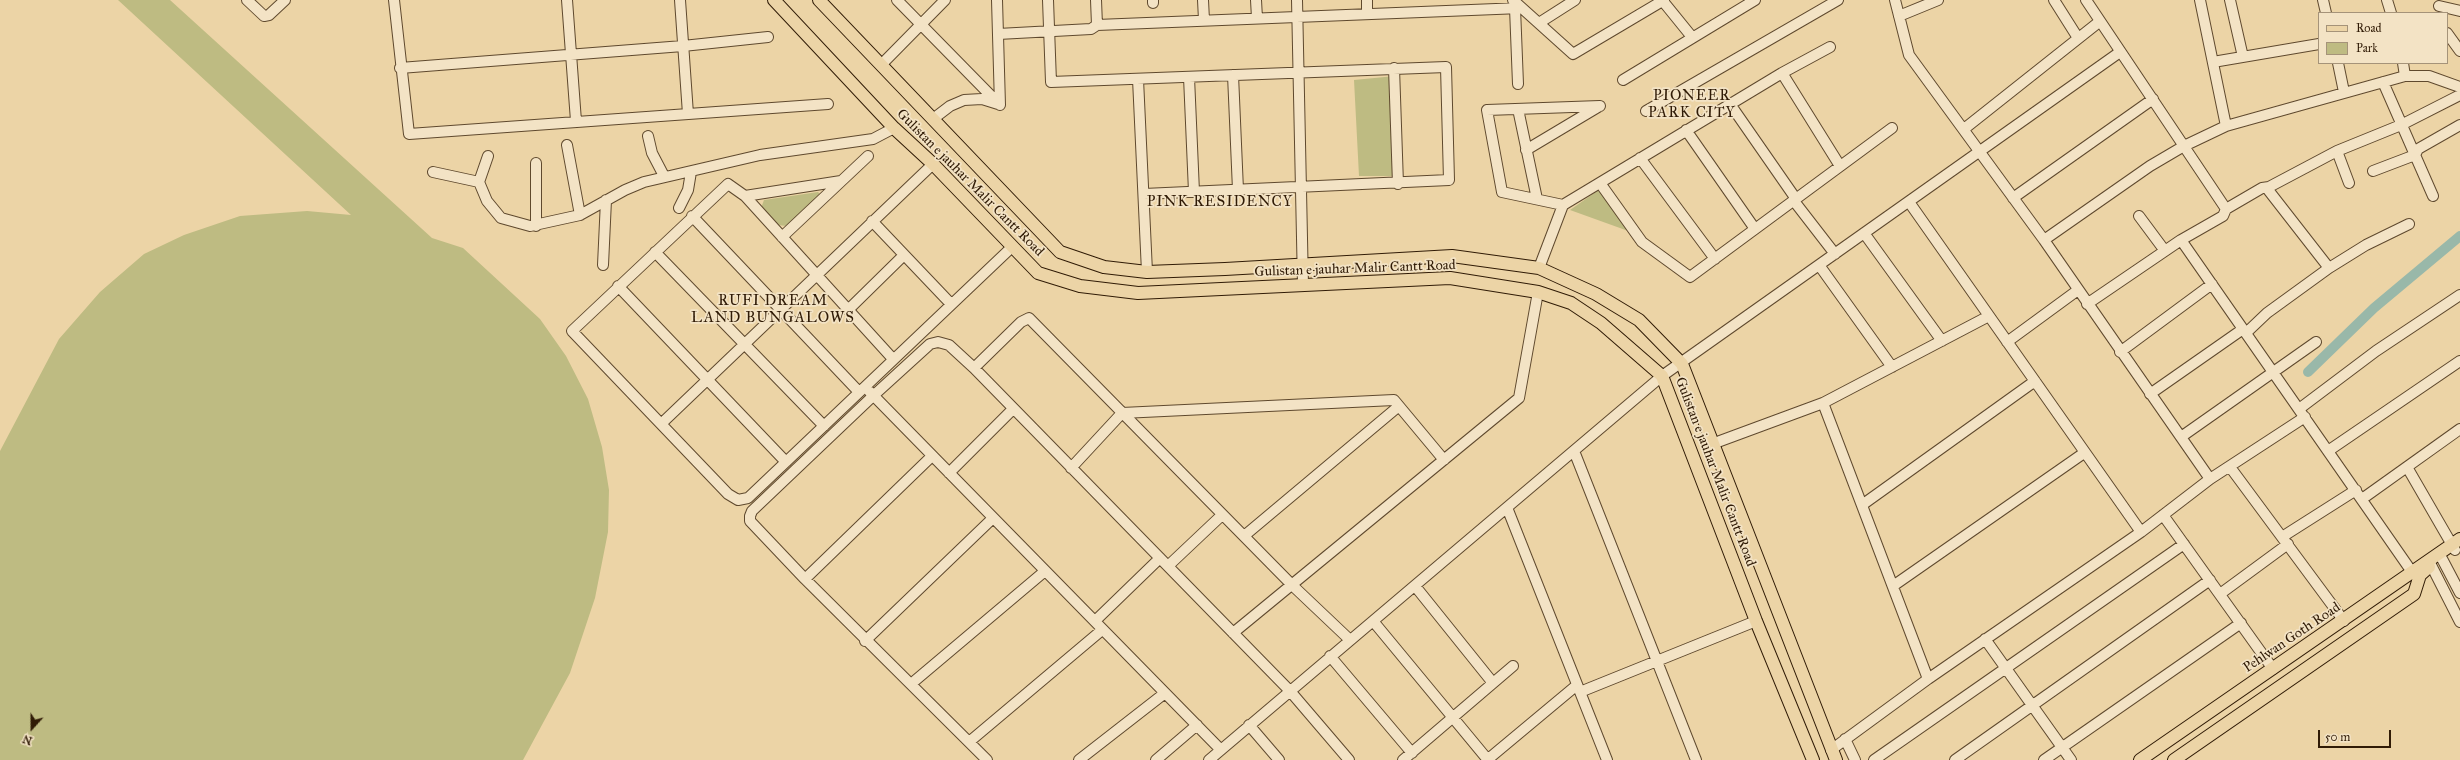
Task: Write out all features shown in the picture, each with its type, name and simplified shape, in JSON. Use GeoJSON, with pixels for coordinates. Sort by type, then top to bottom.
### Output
{"type":"FeatureCollection","features":[{"type":"Feature","properties":{"kind":"main road","name":"Gulistan e jauhar Malir Cantt Road"},"geometry":{"type":"LineString","coordinates":[[774,0],[894,128],[933,164],[1038,273],[1080,286],[1138,293],[1450,278],[1538,292],[1571,303],[1601,323],[1662,376],[1756,621],[1813,760]]}},
{"type":"Feature","properties":{"kind":"main road","name":"Gulistan e jauhar Malir Cantt Road"},"geometry":{"type":"LineString","coordinates":[[819,0],[1060,252],[1104,267],[1147,272],[1452,256],[1539,268],[1596,294],[1640,320],[1682,364],[1834,755]]}},
{"type":"Feature","properties":{"kind":"main road","name":"Pehlwan Goth Road"},"geometry":{"type":"LineString","coordinates":[[2140,760],[2344,621],[2412,572],[2430,563],[2457,545]]}},
{"type":"Feature","properties":{"kind":"main road","name":"Pehlwan Goth Road"},"geometry":{"type":"LineString","coordinates":[[2174,760],[2414,594],[2420,575],[2430,563]]}},
{"type":"Feature","properties":{"kind":"street"},"geometry":{"type":"LineString","coordinates":[[246,0],[264,16],[269,15],[286,0]]}},
{"type":"Feature","properties":{"kind":"street"},"geometry":{"type":"LineString","coordinates":[[401,0],[394,0],[400,68],[409,134],[828,104]]}},
{"type":"Feature","properties":{"kind":"street"},"geometry":{"type":"LineString","coordinates":[[567,0],[569,55],[576,121]]}},
{"type":"Feature","properties":{"kind":"street"},"geometry":{"type":"LineString","coordinates":[[680,0],[688,114]]}},
{"type":"Feature","properties":{"kind":"street"},"geometry":{"type":"LineString","coordinates":[[897,0],[1000,105]]}},
{"type":"Feature","properties":{"kind":"street"},"geometry":{"type":"LineString","coordinates":[[881,65],[945,0]]}},
{"type":"Feature","properties":{"kind":"street"},"geometry":{"type":"LineString","coordinates":[[997,0],[1000,105]]}},
{"type":"Feature","properties":{"kind":"street"},"geometry":{"type":"LineString","coordinates":[[1048,0],[1048,31],[1052,82],[1446,67],[1451,176],[1449,180],[1445,182],[1144,194]]}},
{"type":"Feature","properties":{"kind":"street"},"geometry":{"type":"LineString","coordinates":[[1096,0],[1097,25]]}},
{"type":"Feature","properties":{"kind":"street"},"geometry":{"type":"LineString","coordinates":[[1203,0],[1204,20]]}},
{"type":"Feature","properties":{"kind":"street"},"geometry":{"type":"LineString","coordinates":[[1256,0],[1257,18]]}},
{"type":"Feature","properties":{"kind":"street"},"geometry":{"type":"LineString","coordinates":[[1297,0],[1303,285]]}},
{"type":"Feature","properties":{"kind":"street"},"geometry":{"type":"LineString","coordinates":[[1367,0],[1368,14]]}},
{"type":"Feature","properties":{"kind":"street"},"geometry":{"type":"LineString","coordinates":[[1539,23],[1575,0]]}},
{"type":"Feature","properties":{"kind":"street"},"geometry":{"type":"LineString","coordinates":[[998,34],[1091,29],[1097,25],[1368,14],[1516,5],[1539,23],[1573,54],[1663,0],[1692,37]]}},
{"type":"Feature","properties":{"kind":"street"},"geometry":{"type":"LineString","coordinates":[[1623,80],[1754,0]]}},
{"type":"Feature","properties":{"kind":"street"},"geometry":{"type":"LineString","coordinates":[[1646,111],[1838,0]]}},
{"type":"Feature","properties":{"kind":"street"},"geometry":{"type":"LineString","coordinates":[[1894,0],[1909,54],[2044,240],[2120,352],[2210,479]]}},
{"type":"Feature","properties":{"kind":"street"},"geometry":{"type":"LineString","coordinates":[[1899,16],[1938,0]]}},
{"type":"Feature","properties":{"kind":"street"},"geometry":{"type":"LineString","coordinates":[[2054,0],[2078,38]]}},
{"type":"Feature","properties":{"kind":"street"},"geometry":{"type":"LineString","coordinates":[[2086,0],[2099,22],[2153,99],[2226,209]]}},
{"type":"Feature","properties":{"kind":"street"},"geometry":{"type":"LineString","coordinates":[[2200,0],[2226,126]]}},
{"type":"Feature","properties":{"kind":"street"},"geometry":{"type":"LineString","coordinates":[[2230,0],[2242,57]]}},
{"type":"Feature","properties":{"kind":"street"},"geometry":{"type":"LineString","coordinates":[[2323,0],[2326,12]]}},
{"type":"Feature","properties":{"kind":"street"},"geometry":{"type":"LineString","coordinates":[[2387,0],[2391,12]]}},
{"type":"Feature","properties":{"kind":"street"},"geometry":{"type":"LineString","coordinates":[[1516,5],[1518,84]]}},
{"type":"Feature","properties":{"kind":"street"},"geometry":{"type":"LineString","coordinates":[[2439,6],[2460,11]]}},
{"type":"Feature","properties":{"kind":"street"},"geometry":{"type":"LineString","coordinates":[[1964,129],[2099,22]]}},
{"type":"Feature","properties":{"kind":"street"},"geometry":{"type":"LineString","coordinates":[[2448,34],[2460,51]]}},
{"type":"Feature","properties":{"kind":"street"},"geometry":{"type":"LineString","coordinates":[[400,68],[683,46],[768,37]]}},
{"type":"Feature","properties":{"kind":"street"},"geometry":{"type":"LineString","coordinates":[[2213,62],[2318,44]]}},
{"type":"Feature","properties":{"kind":"street"},"geometry":{"type":"LineString","coordinates":[[1539,268],[1563,205],[1782,73],[1830,47]]}},
{"type":"Feature","properties":{"kind":"street"},"geometry":{"type":"LineString","coordinates":[[1209,760],[1330,656],[1508,510],[1662,376],[1682,364],[2120,52]]}},
{"type":"Feature","properties":{"kind":"street"},"geometry":{"type":"LineString","coordinates":[[2338,64],[2344,92]]}},
{"type":"Feature","properties":{"kind":"street"},"geometry":{"type":"LineString","coordinates":[[2402,64],[2405,76]]}},
{"type":"Feature","properties":{"kind":"street"},"geometry":{"type":"LineString","coordinates":[[1394,68],[1398,184]]}},
{"type":"Feature","properties":{"kind":"street"},"geometry":{"type":"LineString","coordinates":[[1782,73],[1840,166]]}},
{"type":"Feature","properties":{"kind":"street"},"geometry":{"type":"LineString","coordinates":[[1233,75],[1238,190]]}},
{"type":"Feature","properties":{"kind":"street"},"geometry":{"type":"LineString","coordinates":[[2044,240],[2150,166],[2184,146],[2226,126],[2405,76],[2429,76],[2460,87]]}},
{"type":"Feature","properties":{"kind":"street"},"geometry":{"type":"LineString","coordinates":[[1188,77],[1194,192]]}},
{"type":"Feature","properties":{"kind":"street"},"geometry":{"type":"LineString","coordinates":[[1138,79],[1147,272]]}},
{"type":"Feature","properties":{"kind":"street"},"geometry":{"type":"LineString","coordinates":[[2383,82],[2433,196]]}},
{"type":"Feature","properties":{"kind":"street"},"geometry":{"type":"LineString","coordinates":[[2087,304],[2181,240],[2223,216],[2226,209],[2262,188],[2269,187],[2337,151],[2401,125],[2460,95]]}},
{"type":"Feature","properties":{"kind":"street"},"geometry":{"type":"LineString","coordinates":[[933,119],[950,106],[964,100],[982,99],[1000,105]]}},
{"type":"Feature","properties":{"kind":"street"},"geometry":{"type":"LineString","coordinates":[[2013,198],[2153,99]]}},
{"type":"Feature","properties":{"kind":"street"},"geometry":{"type":"LineString","coordinates":[[1730,104],[1795,200],[1835,254]]}},
{"type":"Feature","properties":{"kind":"street"},"geometry":{"type":"LineString","coordinates":[[1526,150],[1600,106],[1487,110],[1502,192],[1563,205]]}},
{"type":"Feature","properties":{"kind":"street"},"geometry":{"type":"LineString","coordinates":[[1518,109],[1537,199]]}},
{"type":"Feature","properties":{"kind":"street"},"geometry":{"type":"LineString","coordinates":[[2373,171],[2415,155],[2418,149],[2460,126]]}},
{"type":"Feature","properties":{"kind":"street"},"geometry":{"type":"LineString","coordinates":[[488,156],[479,182],[487,201],[501,218],[520,225],[536,226],[580,215],[638,184],[664,176],[691,172],[760,155],[873,139],[894,128]]}},
{"type":"Feature","properties":{"kind":"street"},"geometry":{"type":"LineString","coordinates":[[1600,183],[1642,242],[1690,277],[1892,128]]}},
{"type":"Feature","properties":{"kind":"street"},"geometry":{"type":"LineString","coordinates":[[1686,130],[1755,229]]}},
{"type":"Feature","properties":{"kind":"street"},"geometry":{"type":"LineString","coordinates":[[648,136],[652,153],[664,176]]}},
{"type":"Feature","properties":{"kind":"street"},"geometry":{"type":"LineString","coordinates":[[567,145],[580,215]]}},
{"type":"Feature","properties":{"kind":"street"},"geometry":{"type":"LineString","coordinates":[[2337,151],[2349,183]]}},
{"type":"Feature","properties":{"kind":"street"},"geometry":{"type":"LineString","coordinates":[[782,237],[868,156]]}},
{"type":"Feature","properties":{"kind":"street"},"geometry":{"type":"LineString","coordinates":[[1640,158],[1715,258]]}},
{"type":"Feature","properties":{"kind":"street"},"geometry":{"type":"LineString","coordinates":[[536,163],[536,226]]}},
{"type":"Feature","properties":{"kind":"street"},"geometry":{"type":"LineString","coordinates":[[661,424],[816,274],[933,164]]}},
{"type":"Feature","properties":{"kind":"street"},"geometry":{"type":"LineString","coordinates":[[433,172],[479,182]]}},
{"type":"Feature","properties":{"kind":"street"},"geometry":{"type":"LineString","coordinates":[[679,208],[688,190],[691,172]]}},
{"type":"Feature","properties":{"kind":"street"},"geometry":{"type":"LineString","coordinates":[[745,196],[841,181]]}},
{"type":"Feature","properties":{"kind":"street"},"geometry":{"type":"LineString","coordinates":[[893,359],[745,196],[728,184],[618,286],[573,329],[572,333],[728,494],[738,500],[748,498],[1012,247]]}},
{"type":"Feature","properties":{"kind":"street"},"geometry":{"type":"LineString","coordinates":[[2269,187],[2269,190],[2329,268]]}},
{"type":"Feature","properties":{"kind":"street"},"geometry":{"type":"LineString","coordinates":[[603,265],[606,200]]}},
{"type":"Feature","properties":{"kind":"street"},"geometry":{"type":"LineString","coordinates":[[1909,202],[2141,532]]}},
{"type":"Feature","properties":{"kind":"street"},"geometry":{"type":"LineString","coordinates":[[692,216],[780,309],[861,389],[873,396],[1221,750]]}},
{"type":"Feature","properties":{"kind":"street"},"geometry":{"type":"LineString","coordinates":[[2139,216],[2165,251]]}},
{"type":"Feature","properties":{"kind":"street"},"geometry":{"type":"LineString","coordinates":[[872,221],[951,304]]}},
{"type":"Feature","properties":{"kind":"street"},"geometry":{"type":"LineString","coordinates":[[2150,394],[2244,331],[2329,268],[2366,246],[2409,224]]}},
{"type":"Feature","properties":{"kind":"street"},"geometry":{"type":"LineString","coordinates":[[1864,233],[1942,341]]}},
{"type":"Feature","properties":{"kind":"street"},"geometry":{"type":"LineString","coordinates":[[2181,240],[2412,572]]}},
{"type":"Feature","properties":{"kind":"street"},"geometry":{"type":"LineString","coordinates":[[655,252],[824,426]]}},
{"type":"Feature","properties":{"kind":"street"},"geometry":{"type":"LineString","coordinates":[[848,310],[904,255]]}},
{"type":"Feature","properties":{"kind":"street"},"geometry":{"type":"LineString","coordinates":[[1819,265],[1892,367]]}},
{"type":"Feature","properties":{"kind":"street"},"geometry":{"type":"LineString","coordinates":[[2120,352],[2212,284]]}},
{"type":"Feature","properties":{"kind":"street"},"geometry":{"type":"LineString","coordinates":[[618,286],[786,462]]}},
{"type":"Feature","properties":{"kind":"street"},"geometry":{"type":"LineString","coordinates":[[2007,342],[2078,290]]}},
{"type":"Feature","properties":{"kind":"street"},"geometry":{"type":"LineString","coordinates":[[1233,633],[1519,398],[1538,292]]}},
{"type":"Feature","properties":{"kind":"street"},"geometry":{"type":"LineString","coordinates":[[1834,755],[1845,739],[1985,639],[2141,532],[2210,479],[2230,467],[2302,413],[2376,351],[2460,295]]}},
{"type":"Feature","properties":{"kind":"street"},"geometry":{"type":"LineString","coordinates":[[1712,444],[1823,403],[1989,316]]}},
{"type":"Feature","properties":{"kind":"street"},"geometry":{"type":"LineString","coordinates":[[974,368],[1021,322],[1029,318],[1222,515],[1350,640]]}},
{"type":"Feature","properties":{"kind":"street"},"geometry":{"type":"LineString","coordinates":[[987,760],[911,684],[865,641],[750,521],[752,511],[930,344],[938,342],[949,345],[1014,408],[1290,691],[1349,760]]}},
{"type":"Feature","properties":{"kind":"street"},"geometry":{"type":"LineString","coordinates":[[2181,437],[2316,342]]}},
{"type":"Feature","properties":{"kind":"street"},"geometry":{"type":"LineString","coordinates":[[2328,451],[2460,361]]}},
{"type":"Feature","properties":{"kind":"street"},"geometry":{"type":"LineString","coordinates":[[1862,505],[2035,382]]}},
{"type":"Feature","properties":{"kind":"street"},"geometry":{"type":"LineString","coordinates":[[1071,468],[1122,413],[1394,400],[1444,460]]}},
{"type":"Feature","properties":{"kind":"street"},"geometry":{"type":"LineString","coordinates":[[1823,403],[1928,679]]}},
{"type":"Feature","properties":{"kind":"street"},"geometry":{"type":"LineString","coordinates":[[1244,536],[1399,406]]}},
{"type":"Feature","properties":{"kind":"street"},"geometry":{"type":"LineString","coordinates":[[949,473],[1014,408]]}},
{"type":"Feature","properties":{"kind":"street"},"geometry":{"type":"LineString","coordinates":[[2220,594],[2285,541],[2359,494],[2407,467],[2460,429]]}},
{"type":"Feature","properties":{"kind":"street"},"geometry":{"type":"LineString","coordinates":[[1574,452],[1696,760]]}},
{"type":"Feature","properties":{"kind":"street"},"geometry":{"type":"LineString","coordinates":[[1893,586],[2084,453]]}},
{"type":"Feature","properties":{"kind":"street"},"geometry":{"type":"LineString","coordinates":[[804,579],[932,456]]}},
{"type":"Feature","properties":{"kind":"street"},"geometry":{"type":"LineString","coordinates":[[2230,467],[2344,621]]}},
{"type":"Feature","properties":{"kind":"street"},"geometry":{"type":"LineString","coordinates":[[2407,467],[2457,545]]}},
{"type":"Feature","properties":{"kind":"street"},"geometry":{"type":"LineString","coordinates":[[1508,510],[1607,760]]}},
{"type":"Feature","properties":{"kind":"street"},"geometry":{"type":"LineString","coordinates":[[1168,566],[1222,515]]}},
{"type":"Feature","properties":{"kind":"street"},"geometry":{"type":"LineString","coordinates":[[2163,515],[2273,669]]}},
{"type":"Feature","properties":{"kind":"street"},"geometry":{"type":"LineString","coordinates":[[865,641],[993,518]]}},
{"type":"Feature","properties":{"kind":"street"},"geometry":{"type":"LineString","coordinates":[[1874,760],[2184,544]]}},
{"type":"Feature","properties":{"kind":"street"},"geometry":{"type":"LineString","coordinates":[[2441,556],[2460,593]]}},
{"type":"Feature","properties":{"kind":"street"},"geometry":{"type":"LineString","coordinates":[[1095,622],[1160,558]]}},
{"type":"Feature","properties":{"kind":"street"},"geometry":{"type":"LineString","coordinates":[[2430,563],[2460,622]]}},
{"type":"Feature","properties":{"kind":"street"},"geometry":{"type":"LineString","coordinates":[[911,684],[1045,571]]}},
{"type":"Feature","properties":{"kind":"street"},"geometry":{"type":"LineString","coordinates":[[1955,760],[2210,580]]}},
{"type":"Feature","properties":{"kind":"street"},"geometry":{"type":"LineString","coordinates":[[1415,586],[1493,683]]}},
{"type":"Feature","properties":{"kind":"street"},"geometry":{"type":"LineString","coordinates":[[1373,621],[1488,760],[1578,689],[1657,662],[1756,621]]}},
{"type":"Feature","properties":{"kind":"street"},"geometry":{"type":"LineString","coordinates":[[2044,760],[2241,623]]}},
{"type":"Feature","properties":{"kind":"street"},"geometry":{"type":"LineString","coordinates":[[969,742],[1102,630]]}},
{"type":"Feature","properties":{"kind":"street"},"geometry":{"type":"LineString","coordinates":[[1985,639],[2071,760]]}},
{"type":"Feature","properties":{"kind":"street"},"geometry":{"type":"LineString","coordinates":[[1330,656],[1412,753]]}},
{"type":"Feature","properties":{"kind":"street"},"geometry":{"type":"LineString","coordinates":[[1403,760],[1513,666]]}},
{"type":"Feature","properties":{"kind":"street"},"geometry":{"type":"LineString","coordinates":[[1079,760],[1165,693]]}},
{"type":"Feature","properties":{"kind":"street"},"geometry":{"type":"LineString","coordinates":[[1156,760],[1197,725]]}},
{"type":"Feature","properties":{"kind":"street"},"geometry":{"type":"LineString","coordinates":[[1249,725],[1279,760]]}},
{"type":"Feature","properties":{"kind":"street"},"geometry":{"type":"LineString","coordinates":[[1845,739],[1855,760]]}},
{"type":"Feature","properties":{"kind":"green space"},"geometry":{"type":"Polygon","coordinates":[[[118,0],[170,0],[432,238],[463,248],[540,319],[566,356],[588,399],[602,447],[609,490],[608,532],[595,598],[570,673],[523,760],[0,760],[0,451],[59,339],[100,292],[144,254],[184,235],[240,216],[307,211],[351,215],[118,0]]]}},
{"type":"Feature","properties":{"kind":"green space"},"geometry":{"type":"Polygon","coordinates":[[[1395,76],[1402,176],[1359,176],[1354,80],[1395,76]]]}},
{"type":"Feature","properties":{"kind":"green space"},"geometry":{"type":"Polygon","coordinates":[[[1600,189],[1631,232],[1570,210],[1600,189]]]}},
{"type":"Feature","properties":{"kind":"green space"},"geometry":{"type":"Polygon","coordinates":[[[818,192],[821,195],[787,226],[777,225],[761,208],[764,200],[818,192]]]}},
{"type":"Feature","properties":{"kind":"waterway"},"geometry":{"type":"LineString","coordinates":[[2308,372],[2374,308],[2460,236]]}},
{"type":"Feature","properties":{"kind":"district","name":"PIONEER PARK CITY"},"geometry":{"type":"Point","coordinates":[1692,104]}},
{"type":"Feature","properties":{"kind":"district","name":"PINK RESIDENCY"},"geometry":{"type":"Point","coordinates":[1220,202]}},
{"type":"Feature","properties":{"kind":"district","name":"RUFI DREAM LAND BUNGALOWS"},"geometry":{"type":"Point","coordinates":[773,310]}}]}
